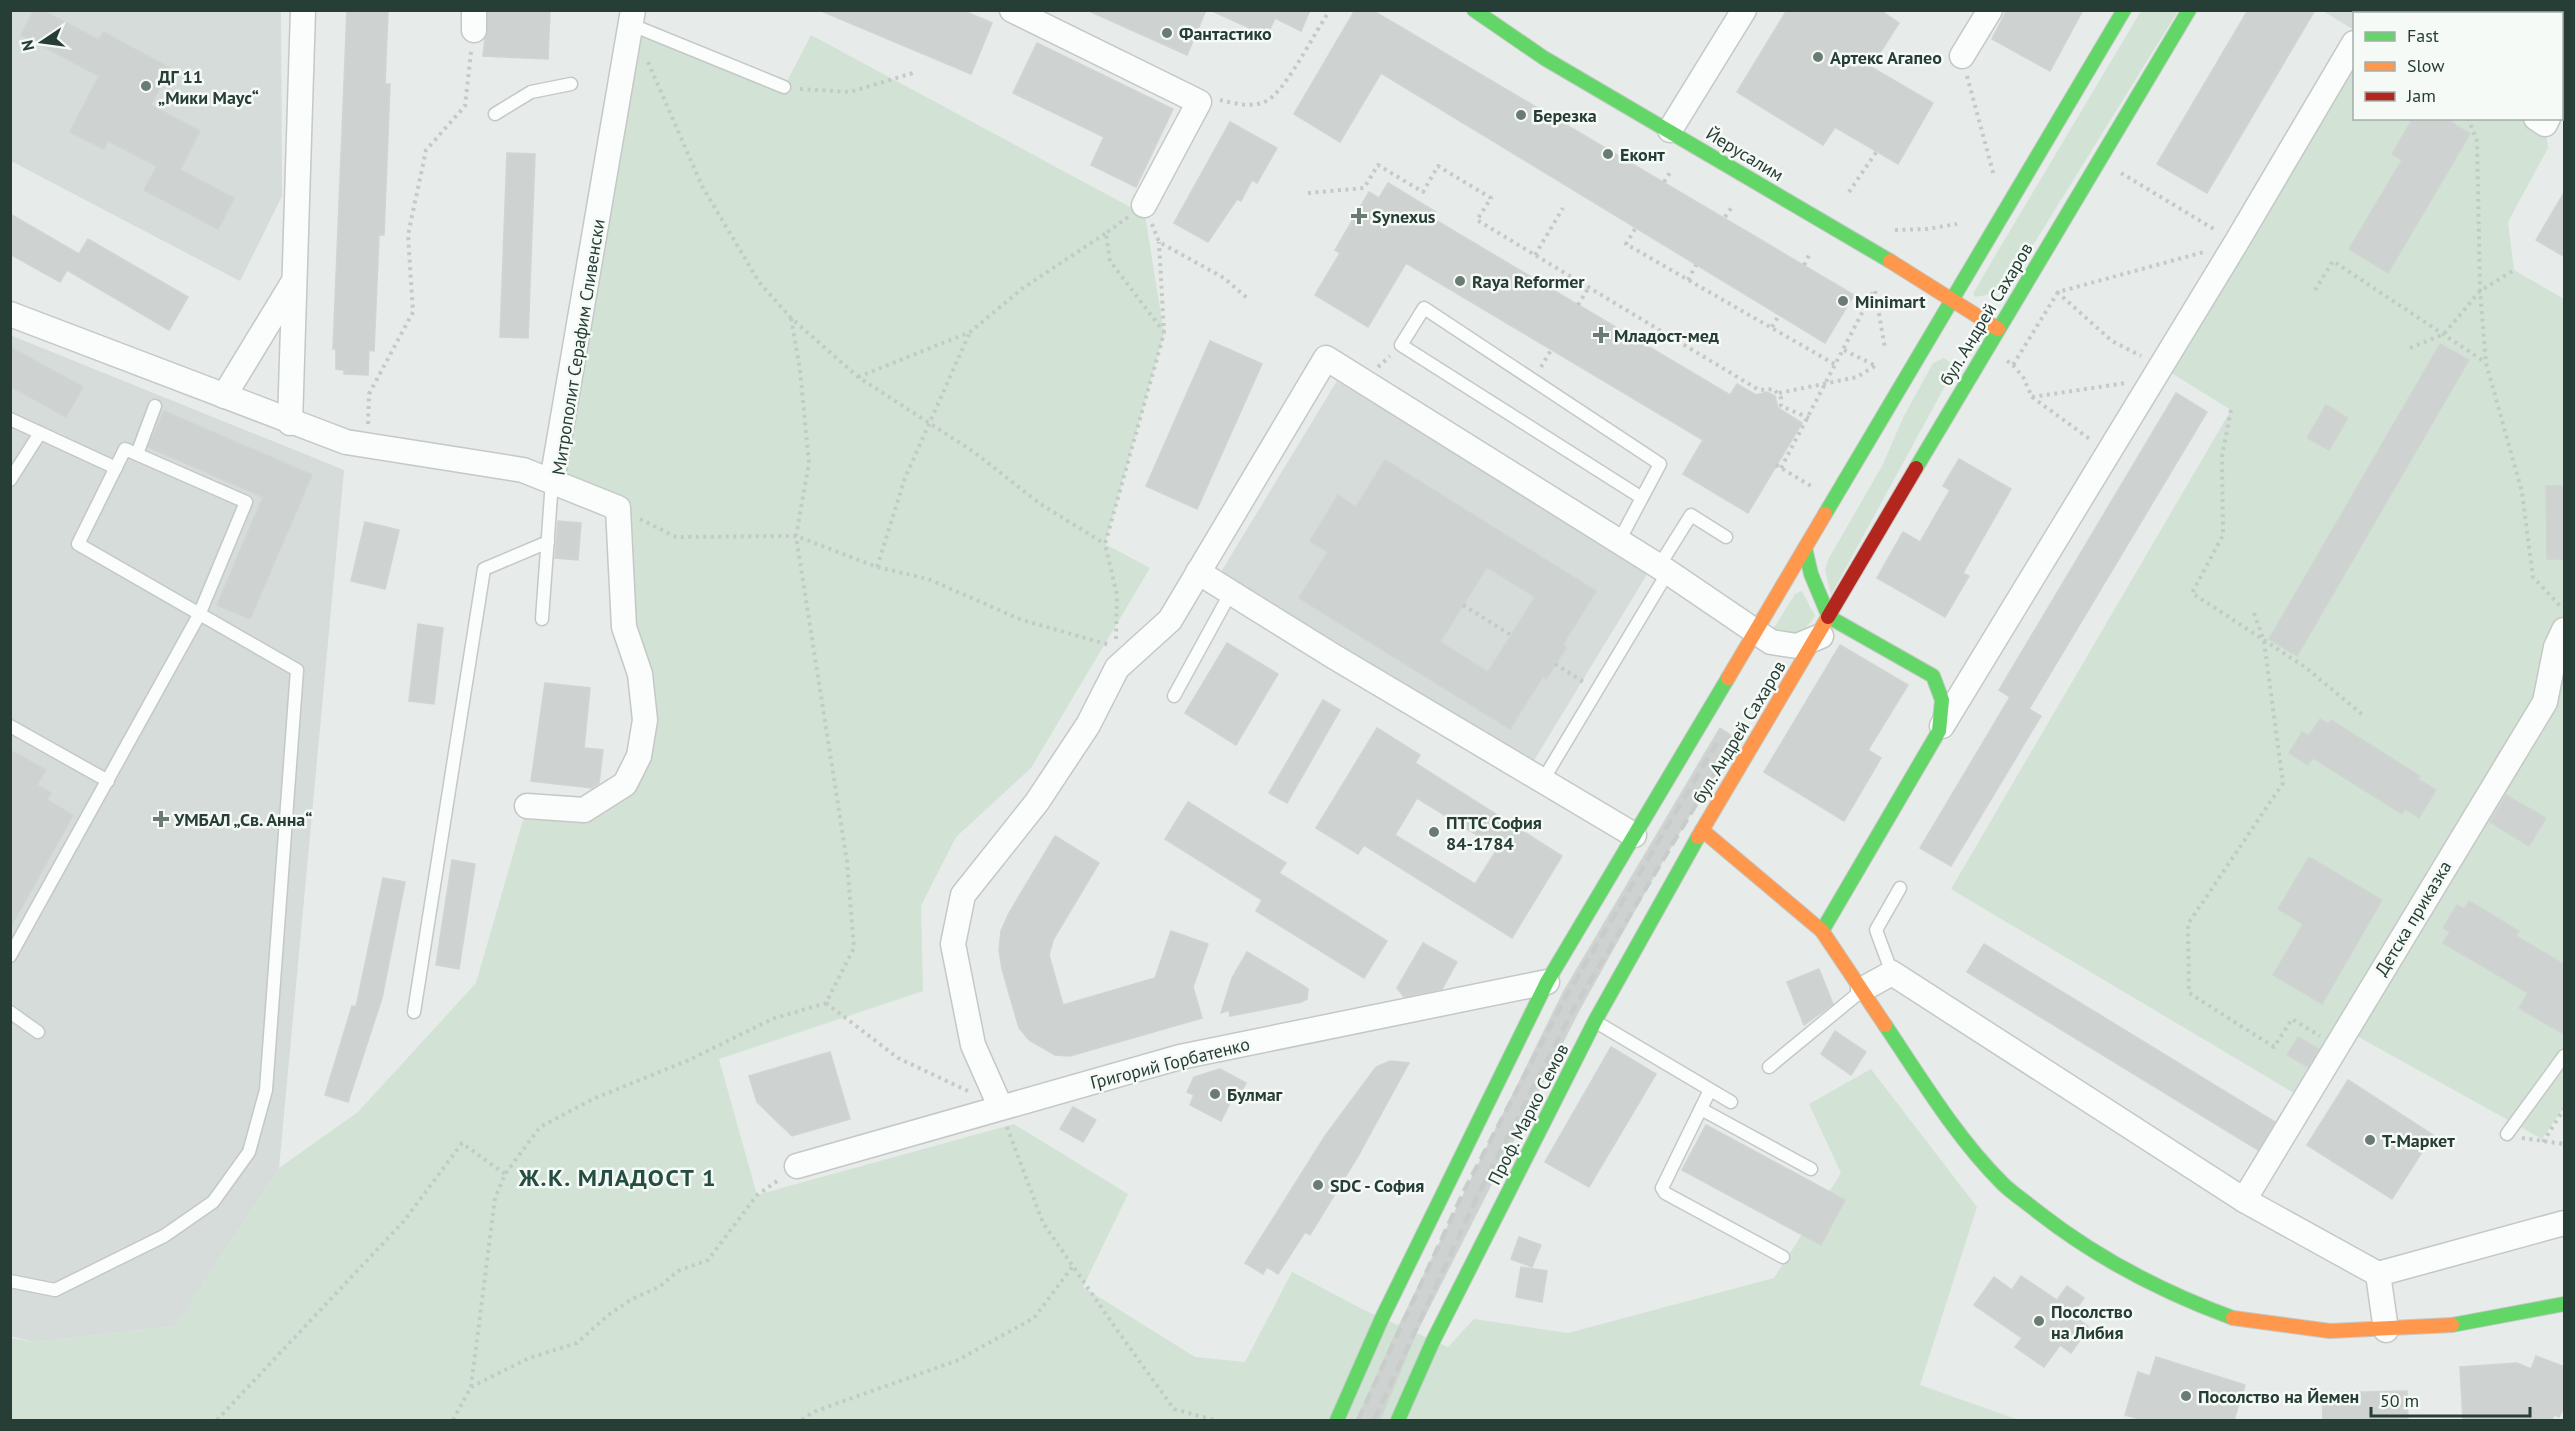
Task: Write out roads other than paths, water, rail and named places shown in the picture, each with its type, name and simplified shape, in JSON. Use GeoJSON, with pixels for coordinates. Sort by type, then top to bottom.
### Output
{"type":"FeatureCollection","features":[{"type":"Feature","properties":{"kind":"main road","name":"Йерусалим"},"geometry":{"type":"LineString","coordinates":[[1474,10],[1505,33],[1671,130],[1998,329]]}},
{"type":"Feature","properties":{"kind":"main road","name":"бул. Андрей Сахаров"},"geometry":{"type":"LineString","coordinates":[[1634,835],[2124,10]]}},
{"type":"Feature","properties":{"kind":"main road","name":"бул. Андрей Сахаров"},"geometry":{"type":"LineString","coordinates":[[1837,622],[1998,329],[2189,10]]}},
{"type":"Feature","properties":{"kind":"main road"},"geometry":{"type":"LineString","coordinates":[[1804,548],[1811,574],[1837,622],[1933,676],[1942,700],[1939,731],[1822,931]]}},
{"type":"Feature","properties":{"kind":"main road","name":"бул. Андрей Сахаров"},"geometry":{"type":"LineString","coordinates":[[1816,638],[1702,830],[1822,931],[1952,1125],[2003,1184],[2066,1234],[2117,1267],[2157,1288],[2233,1318],[2330,1331],[2386,1330],[2470,1324],[2565,1304]]}},
{"type":"Feature","properties":{"kind":"main road","name":"Проф. Марко Семов"},"geometry":{"type":"LineString","coordinates":[[1398,1420],[1433,1341],[1594,1021],[1702,830]]}},
{"type":"Feature","properties":{"kind":"main road"},"geometry":{"type":"LineString","coordinates":[[1337,1420],[1382,1318],[1547,982],[1634,835]]}},
{"type":"Feature","properties":{"kind":"street"},"geometry":{"type":"LineString","coordinates":[[290,423],[303,10]]}},
{"type":"Feature","properties":{"kind":"street"},"geometry":{"type":"LineString","coordinates":[[1012,10],[1199,102],[1144,205]]}},
{"type":"Feature","properties":{"kind":"street"},"geometry":{"type":"LineString","coordinates":[[1671,130],[1744,10]]}},
{"type":"Feature","properties":{"kind":"street"},"geometry":{"type":"LineString","coordinates":[[1962,56],[1990,10]]}},
{"type":"Feature","properties":{"kind":"street","name":"Митрополит Серафим Сливенски"},"geometry":{"type":"LineString","coordinates":[[527,806],[585,810],[625,784],[639,756],[645,720],[640,674],[624,627],[618,508],[552,481],[633,18]]}},
{"type":"Feature","properties":{"kind":"street"},"geometry":{"type":"LineString","coordinates":[[1939,731],[2353,46]]}},
{"type":"Feature","properties":{"kind":"street"},"geometry":{"type":"LineString","coordinates":[[224,396],[296,279]]}},
{"type":"Feature","properties":{"kind":"street"},"geometry":{"type":"LineString","coordinates":[[10,314],[290,423],[346,442],[523,470],[552,481]]}},
{"type":"Feature","properties":{"kind":"street"},"geometry":{"type":"LineString","coordinates":[[1000,1106],[973,1045],[953,944],[963,895],[1037,802],[1088,725],[1117,668],[1170,620],[1326,358],[1664,569],[1771,642],[1797,646],[1816,638],[1837,622]]}},
{"type":"Feature","properties":{"kind":"street"},"geometry":{"type":"LineString","coordinates":[[1198,572],[1634,835]]}},
{"type":"Feature","properties":{"kind":"street","name":"Детска приказка"},"geometry":{"type":"LineString","coordinates":[[2244,1200],[2545,702],[2556,647],[2565,630]]}},
{"type":"Feature","properties":{"kind":"street"},"geometry":{"type":"LineString","coordinates":[[1863,989],[1892,973],[2244,1200],[2378,1274],[2565,1223]]}},
{"type":"Feature","properties":{"kind":"street","name":"Григорий Горбатенко"},"geometry":{"type":"LineString","coordinates":[[797,1166],[1000,1106],[1180,1057],[1547,982]]}},
{"type":"Feature","properties":{"kind":"street"},"geometry":{"type":"LineString","coordinates":[[2378,1274],[2386,1330]]}},
{"type":"Feature","properties":{"kind":"lane"},"geometry":{"type":"LineString","coordinates":[[633,18],[784,87]]}},
{"type":"Feature","properties":{"kind":"lane"},"geometry":{"type":"LineString","coordinates":[[495,114],[531,92],[571,84]]}},
{"type":"Feature","properties":{"kind":"lane"},"geometry":{"type":"LineString","coordinates":[[1619,541],[1642,498],[1660,464],[1424,308],[1401,345],[1642,498]]}},
{"type":"Feature","properties":{"kind":"lane"},"geometry":{"type":"LineString","coordinates":[[137,454],[155,406]]}},
{"type":"Feature","properties":{"kind":"lane"},"geometry":{"type":"LineString","coordinates":[[10,419],[116,468]]}},
{"type":"Feature","properties":{"kind":"lane"},"geometry":{"type":"LineString","coordinates":[[10,480],[40,433]]}},
{"type":"Feature","properties":{"kind":"lane"},"geometry":{"type":"LineString","coordinates":[[10,956],[200,615],[246,502],[125,449],[78,544],[200,615],[297,670],[266,1090],[249,1152],[213,1202],[164,1236],[55,1290],[10,1281]]}},
{"type":"Feature","properties":{"kind":"lane"},"geometry":{"type":"LineString","coordinates":[[542,619],[552,481]]}},
{"type":"Feature","properties":{"kind":"lane"},"geometry":{"type":"LineString","coordinates":[[1543,780],[1597,690],[1691,515],[1726,537]]}},
{"type":"Feature","properties":{"kind":"lane"},"geometry":{"type":"LineString","coordinates":[[414,1012],[484,569],[548,542]]}},
{"type":"Feature","properties":{"kind":"lane"},"geometry":{"type":"LineString","coordinates":[[1174,696],[1231,592]]}},
{"type":"Feature","properties":{"kind":"lane"},"geometry":{"type":"LineString","coordinates":[[10,726],[108,781]]}},
{"type":"Feature","properties":{"kind":"lane"},"geometry":{"type":"LineString","coordinates":[[1892,973],[1876,930],[1900,888]]}},
{"type":"Feature","properties":{"kind":"lane"},"geometry":{"type":"LineString","coordinates":[[1769,1067],[1863,989]]}},
{"type":"Feature","properties":{"kind":"lane"},"geometry":{"type":"LineString","coordinates":[[10,1012],[38,1032]]}},
{"type":"Feature","properties":{"kind":"lane"},"geometry":{"type":"LineString","coordinates":[[1594,1021],[1731,1102]]}},
{"type":"Feature","properties":{"kind":"lane"},"geometry":{"type":"LineString","coordinates":[[2507,1134],[2565,1056]]}},
{"type":"Feature","properties":{"kind":"lane"},"geometry":{"type":"LineString","coordinates":[[1710,1090],[1662,1188],[1665,1193],[1783,1257]]}},
{"type":"Feature","properties":{"kind":"lane"},"geometry":{"type":"LineString","coordinates":[[1701,1109],[1811,1169]]}},
{"type":"Feature","properties":{"kind":"railway"},"geometry":{"type":"LineString","coordinates":[[1358,1420],[1464,1191],[1567,995],[1717,743]]}},
{"type":"Feature","properties":{"kind":"railway"},"geometry":{"type":"LineString","coordinates":[[1374,1420],[1477,1197],[1573,1010],[1728,751]]}},
{"type":"Feature","properties":{"kind":"place","name":"Фантастико"},"geometry":{"type":"Point","coordinates":[1167,33]}},
{"type":"Feature","properties":{"kind":"place","name":"Артекс Агапео"},"geometry":{"type":"Point","coordinates":[1818,57]}},
{"type":"Feature","properties":{"kind":"place","name":"ДГ 11 „Мики Маус“"},"geometry":{"type":"Point","coordinates":[146,86]}},
{"type":"Feature","properties":{"kind":"place","name":"Березка"},"geometry":{"type":"Point","coordinates":[1521,115]}},
{"type":"Feature","properties":{"kind":"place","name":"Еконт"},"geometry":{"type":"Point","coordinates":[1608,154]}},
{"type":"Feature","properties":{"kind":"place","name":"Synexus"},"geometry":{"type":"Point","coordinates":[1359,216]}},
{"type":"Feature","properties":{"kind":"place","name":"Raya Reformer"},"geometry":{"type":"Point","coordinates":[1460,281]}},
{"type":"Feature","properties":{"kind":"place","name":"Minimart"},"geometry":{"type":"Point","coordinates":[1843,301]}},
{"type":"Feature","properties":{"kind":"place","name":"Младост-мед"},"geometry":{"type":"Point","coordinates":[1601,335]}},
{"type":"Feature","properties":{"kind":"place","name":"УМБАЛ „Св. Анна“"},"geometry":{"type":"Point","coordinates":[161,819]}},
{"type":"Feature","properties":{"kind":"place","name":"ПТТС София 84-1784"},"geometry":{"type":"Point","coordinates":[1434,832]}},
{"type":"Feature","properties":{"kind":"place","name":"Булмаг"},"geometry":{"type":"Point","coordinates":[1215,1094]}},
{"type":"Feature","properties":{"kind":"place","name":"Т-Маркет"},"geometry":{"type":"Point","coordinates":[2370,1140]}},
{"type":"Feature","properties":{"kind":"place","name":"SDC - София"},"geometry":{"type":"Point","coordinates":[1318,1185]}},
{"type":"Feature","properties":{"kind":"place","name":"Посолство на Либия"},"geometry":{"type":"Point","coordinates":[2039,1321]}},
{"type":"Feature","properties":{"kind":"place","name":"Посолство на Йемен"},"geometry":{"type":"Point","coordinates":[2186,1396]}},
{"type":"Feature","properties":{"kind":"district","name":"Ж.К. МЛАДОСТ 1"},"geometry":{"type":"Point","coordinates":[618,1177]}}]}
